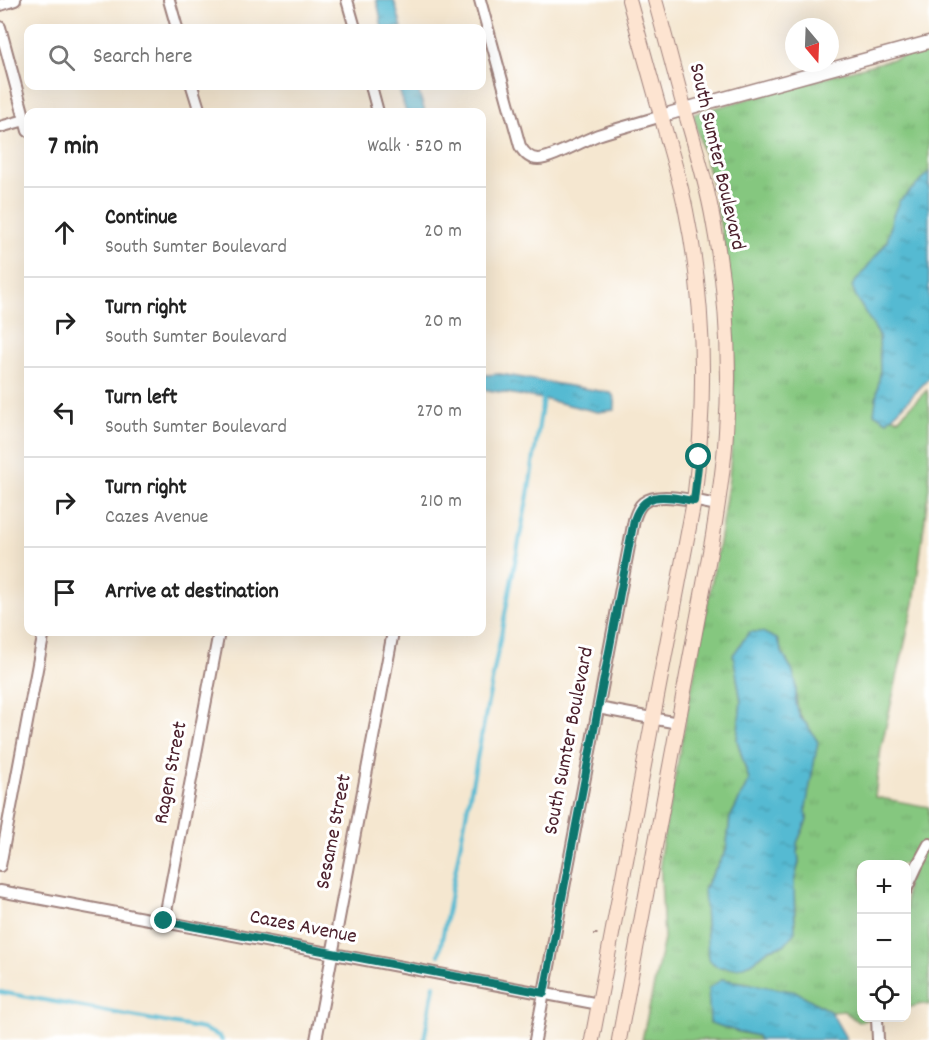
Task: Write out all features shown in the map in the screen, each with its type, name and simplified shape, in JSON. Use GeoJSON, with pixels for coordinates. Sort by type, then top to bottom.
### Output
{"type":"FeatureCollection","features":[{"type":"Feature","properties":{"kind":"main road","name":"South Sumter Boulevard"},"geometry":{"type":"LineString","coordinates":[[592,1040],[694,501],[703,389],[699,294],[686,212],[629,0]]}},
{"type":"Feature","properties":{"kind":"main road","name":"South Sumter Boulevard"},"geometry":{"type":"LineString","coordinates":[[619,1040],[718,506],[726,431],[728,378],[722,276],[713,220],[703,173],[655,0]]}},
{"type":"Feature","properties":{"kind":"street"},"geometry":{"type":"LineString","coordinates":[[0,5],[15,0]]}},
{"type":"Feature","properties":{"kind":"street"},"geometry":{"type":"LineString","coordinates":[[169,0],[176,24]]}},
{"type":"Feature","properties":{"kind":"street"},"geometry":{"type":"LineString","coordinates":[[347,0],[354,24]]}},
{"type":"Feature","properties":{"kind":"street"},"geometry":{"type":"LineString","coordinates":[[480,0],[520,146],[523,152],[534,159],[545,157],[599,135],[661,116],[929,42]]}},
{"type":"Feature","properties":{"kind":"street"},"geometry":{"type":"LineString","coordinates":[[0,27],[24,114]]}},
{"type":"Feature","properties":{"kind":"street"},"geometry":{"type":"LineString","coordinates":[[193,90],[199,108]]}},
{"type":"Feature","properties":{"kind":"street"},"geometry":{"type":"LineString","coordinates":[[372,90],[377,108]]}},
{"type":"Feature","properties":{"kind":"street"},"geometry":{"type":"LineString","coordinates":[[0,127],[24,125]]}},
{"type":"Feature","properties":{"kind":"street","name":"South Sumter Boulevard"},"geometry":{"type":"LineString","coordinates":[[535,1040],[632,527],[637,512],[644,502],[668,497],[718,506]]}},
{"type":"Feature","properties":{"kind":"street"},"geometry":{"type":"LineString","coordinates":[[0,866],[43,636]]}},
{"type":"Feature","properties":{"kind":"street","name":"Ragen Street"},"geometry":{"type":"LineString","coordinates":[[164,921],[218,636]]}},
{"type":"Feature","properties":{"kind":"street","name":"Sesame Street"},"geometry":{"type":"LineString","coordinates":[[316,1040],[392,636]]}},
{"type":"Feature","properties":{"kind":"street"},"geometry":{"type":"LineString","coordinates":[[598,708],[678,723]]}},
{"type":"Feature","properties":{"kind":"street"},"geometry":{"type":"LineString","coordinates":[[911,880],[929,844]]}},
{"type":"Feature","properties":{"kind":"street","name":"Cazes Avenue"},"geometry":{"type":"LineString","coordinates":[[0,891],[599,1004]]}},
{"type":"Feature","properties":{"kind":"street"},"geometry":{"type":"LineString","coordinates":[[877,1022],[878,1040]]}},
{"type":"Feature","properties":{"kind":"green space"},"geometry":{"type":"Polygon","coordinates":[[[929,49],[929,189],[890,236],[862,280],[878,315],[886,413],[898,419],[927,390],[929,406],[929,487],[914,603],[881,748],[875,797],[929,807],[929,1005],[911,1007],[911,860],[857,860],[857,1021],[844,1011],[831,1012],[805,997],[780,989],[722,979],[736,1031],[757,1036],[759,1040],[642,1040],[664,939],[660,856],[719,543],[733,432],[733,329],[729,276],[715,195],[693,114],[929,49]],[[777,639],[737,678],[741,701],[737,740],[749,780],[730,818],[726,851],[704,888],[752,963],[769,949],[776,947],[795,924],[794,882],[799,862],[797,843],[807,820],[808,726],[799,713],[793,673],[777,639]]]}},
{"type":"Feature","properties":{"kind":"water"},"geometry":{"type":"Polygon","coordinates":[[[376,0],[394,0],[401,24],[381,24],[376,0]]]}},
{"type":"Feature","properties":{"kind":"water"},"geometry":{"type":"Polygon","coordinates":[[[399,90],[418,90],[424,108],[405,108],[399,90]]]}},
{"type":"Feature","properties":{"kind":"water"},"geometry":{"type":"Polygon","coordinates":[[[929,172],[929,378],[887,421],[874,413],[880,373],[879,335],[857,299],[852,286],[887,242],[892,218],[899,201],[929,172]]]}},
{"type":"Feature","properties":{"kind":"water"},"geometry":{"type":"Polygon","coordinates":[[[500,374],[611,393],[615,399],[615,408],[598,412],[543,399],[486,390],[486,375],[500,374]]]}},
{"type":"Feature","properties":{"kind":"water"},"geometry":{"type":"Polygon","coordinates":[[[749,632],[762,632],[777,639],[796,683],[796,704],[800,717],[818,742],[806,807],[807,820],[797,843],[799,862],[794,882],[795,932],[784,945],[769,949],[752,963],[737,968],[718,967],[708,959],[704,888],[726,851],[730,818],[749,780],[737,740],[741,701],[733,655],[749,632]]]}},
{"type":"Feature","properties":{"kind":"water"},"geometry":{"type":"Polygon","coordinates":[[[722,979],[797,992],[831,1012],[847,1040],[759,1040],[757,1036],[710,1023],[708,989],[722,979]]]}},
{"type":"Feature","properties":{"kind":"waterway"},"geometry":{"type":"LineString","coordinates":[[439,955],[528,495],[543,399]]}},
{"type":"Feature","properties":{"kind":"waterway"},"geometry":{"type":"LineString","coordinates":[[424,1040],[434,985]]}},
{"type":"Feature","properties":{"kind":"waterway"},"geometry":{"type":"LineString","coordinates":[[0,992],[203,1029],[219,1036],[222,1040]]}},
{"type":"Feature","properties":{"kind":"route"},"geometry":{"type":"LineString","coordinates":[[164,921],[544,993],[634,520],[640,507],[650,499],[668,497],[694,501],[699,457]]}}]}
